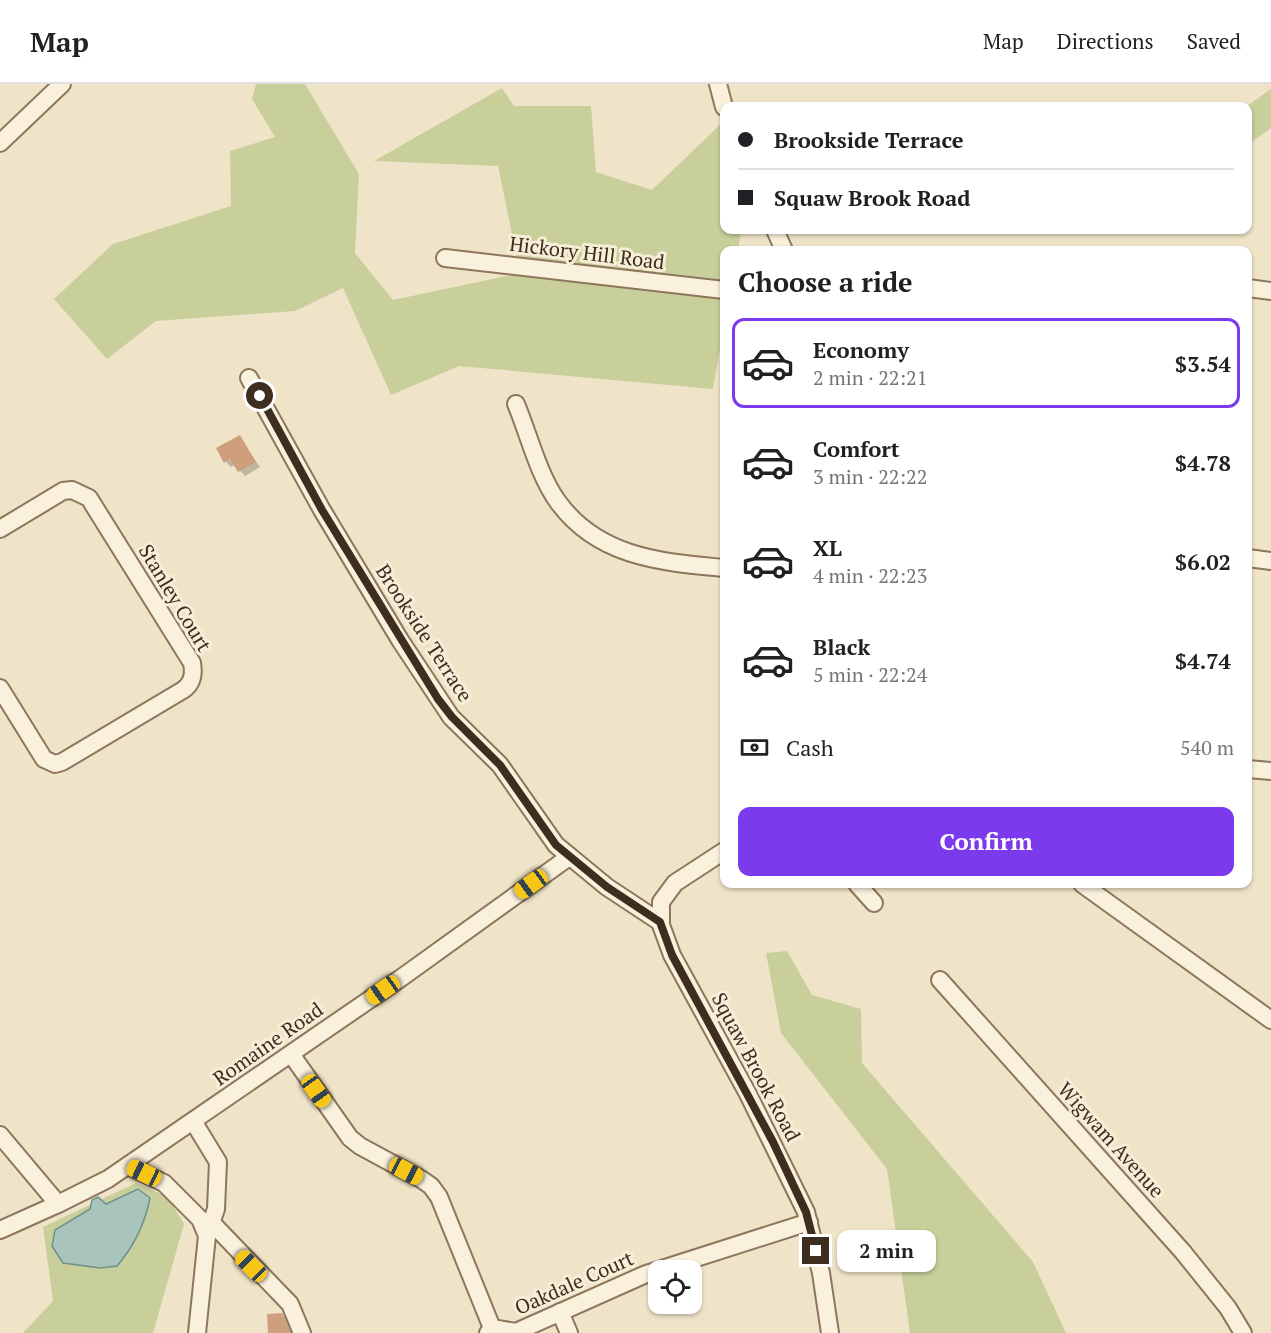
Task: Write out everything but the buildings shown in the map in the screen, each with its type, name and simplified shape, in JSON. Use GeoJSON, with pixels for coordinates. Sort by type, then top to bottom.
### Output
{"type":"FeatureCollection","features":[{"type":"Feature","properties":{"kind":"street"},"geometry":{"type":"LineString","coordinates":[[0,143],[62,84]]}},
{"type":"Feature","properties":{"kind":"street"},"geometry":{"type":"LineString","coordinates":[[718,84],[723,102]]}},
{"type":"Feature","properties":{"kind":"street","name":"Hickory Hill Road"},"geometry":{"type":"LineString","coordinates":[[445,258],[720,290]]}},
{"type":"Feature","properties":{"kind":"street"},"geometry":{"type":"LineString","coordinates":[[1252,289],[1271,291]]}},
{"type":"Feature","properties":{"kind":"street","name":"Brookside Terrace"},"geometry":{"type":"LineString","coordinates":[[249,378],[322,510],[438,699],[452,717],[500,765],[556,845],[569,857],[660,922]]}},
{"type":"Feature","properties":{"kind":"street"},"geometry":{"type":"LineString","coordinates":[[516,404],[558,502],[586,529],[622,551],[641,558],[720,568]]}},
{"type":"Feature","properties":{"kind":"street","name":"Stanley Court"},"geometry":{"type":"LineString","coordinates":[[0,529],[63,491],[72,490],[89,498],[192,663],[194,671],[193,679],[183,690],[55,764],[44,759],[0,688]]}},
{"type":"Feature","properties":{"kind":"street"},"geometry":{"type":"LineString","coordinates":[[1252,559],[1271,561]]}},
{"type":"Feature","properties":{"kind":"street"},"geometry":{"type":"LineString","coordinates":[[1252,769],[1271,771]]}},
{"type":"Feature","properties":{"kind":"street"},"geometry":{"type":"LineString","coordinates":[[660,922],[661,902],[675,883],[720,854]]}},
{"type":"Feature","properties":{"kind":"street","name":"Romaine Road"},"geometry":{"type":"LineString","coordinates":[[0,1230],[108,1179],[128,1166],[291,1054],[569,857]]}},
{"type":"Feature","properties":{"kind":"street"},"geometry":{"type":"LineString","coordinates":[[861,888],[874,903]]}},
{"type":"Feature","properties":{"kind":"street"},"geometry":{"type":"LineString","coordinates":[[1088,888],[1271,1020]]}},
{"type":"Feature","properties":{"kind":"street","name":"Squaw Brook Road"},"geometry":{"type":"LineString","coordinates":[[660,922],[672,955],[764,1123],[809,1222],[821,1273],[830,1333]]}},
{"type":"Feature","properties":{"kind":"street","name":"Wigwam Avenue"},"geometry":{"type":"LineString","coordinates":[[940,980],[1183,1251],[1243,1333]]}},
{"type":"Feature","properties":{"kind":"street","name":"Oakdale Court"},"geometry":{"type":"LineString","coordinates":[[291,1054],[350,1137],[360,1146],[431,1186],[439,1197],[490,1331],[516,1332],[646,1274],[809,1222]]}},
{"type":"Feature","properties":{"kind":"street"},"geometry":{"type":"LineString","coordinates":[[193,1121],[218,1162],[216,1209],[209,1229],[197,1333]]}},
{"type":"Feature","properties":{"kind":"street"},"geometry":{"type":"LineString","coordinates":[[0,1135],[58,1204]]}},
{"type":"Feature","properties":{"kind":"street"},"geometry":{"type":"LineString","coordinates":[[128,1166],[164,1182],[209,1229],[290,1304],[302,1333]]}},
{"type":"Feature","properties":{"kind":"street"},"geometry":{"type":"LineString","coordinates":[[560,1312],[569,1333]]}},
{"type":"Feature","properties":{"kind":"green space"},"geometry":{"type":"Polygon","coordinates":[[[256,84],[305,84],[359,174],[355,253],[393,300],[520,273],[498,166],[374,161],[502,88],[514,106],[591,106],[596,172],[652,190],[720,125],[720,234],[740,234],[739,246],[720,246],[720,348],[713,389],[459,366],[391,395],[343,288],[295,311],[156,321],[107,359],[54,299],[113,244],[231,206],[230,151],[275,137],[252,99],[256,84]]]}},
{"type":"Feature","properties":{"kind":"green space"},"geometry":{"type":"Polygon","coordinates":[[[1271,89],[1271,128],[1252,142],[1252,102],[1271,89]]]}},
{"type":"Feature","properties":{"kind":"green space"},"geometry":{"type":"Polygon","coordinates":[[[787,951],[812,995],[861,1009],[862,1063],[1033,1262],[1066,1333],[910,1333],[887,1169],[781,1033],[766,953],[787,951]]]}},
{"type":"Feature","properties":{"kind":"green space"},"geometry":{"type":"Polygon","coordinates":[[[136,1183],[168,1197],[184,1224],[153,1333],[23,1333],[53,1301],[43,1227],[136,1183]]]}},
{"type":"Feature","properties":{"kind":"water"},"geometry":{"type":"Polygon","coordinates":[[[138,1189],[150,1198],[148,1208],[134,1242],[117,1266],[100,1268],[63,1263],[52,1246],[55,1230],[90,1209],[92,1200],[98,1197],[106,1204],[138,1189]]]}},
{"type":"Feature","properties":{"kind":"route"},"geometry":{"type":"LineString","coordinates":[[260,396],[322,510],[438,699],[464,730],[500,765],[556,845],[607,887],[660,922],[672,955],[773,1142],[806,1212],[816,1251]]}}]}
